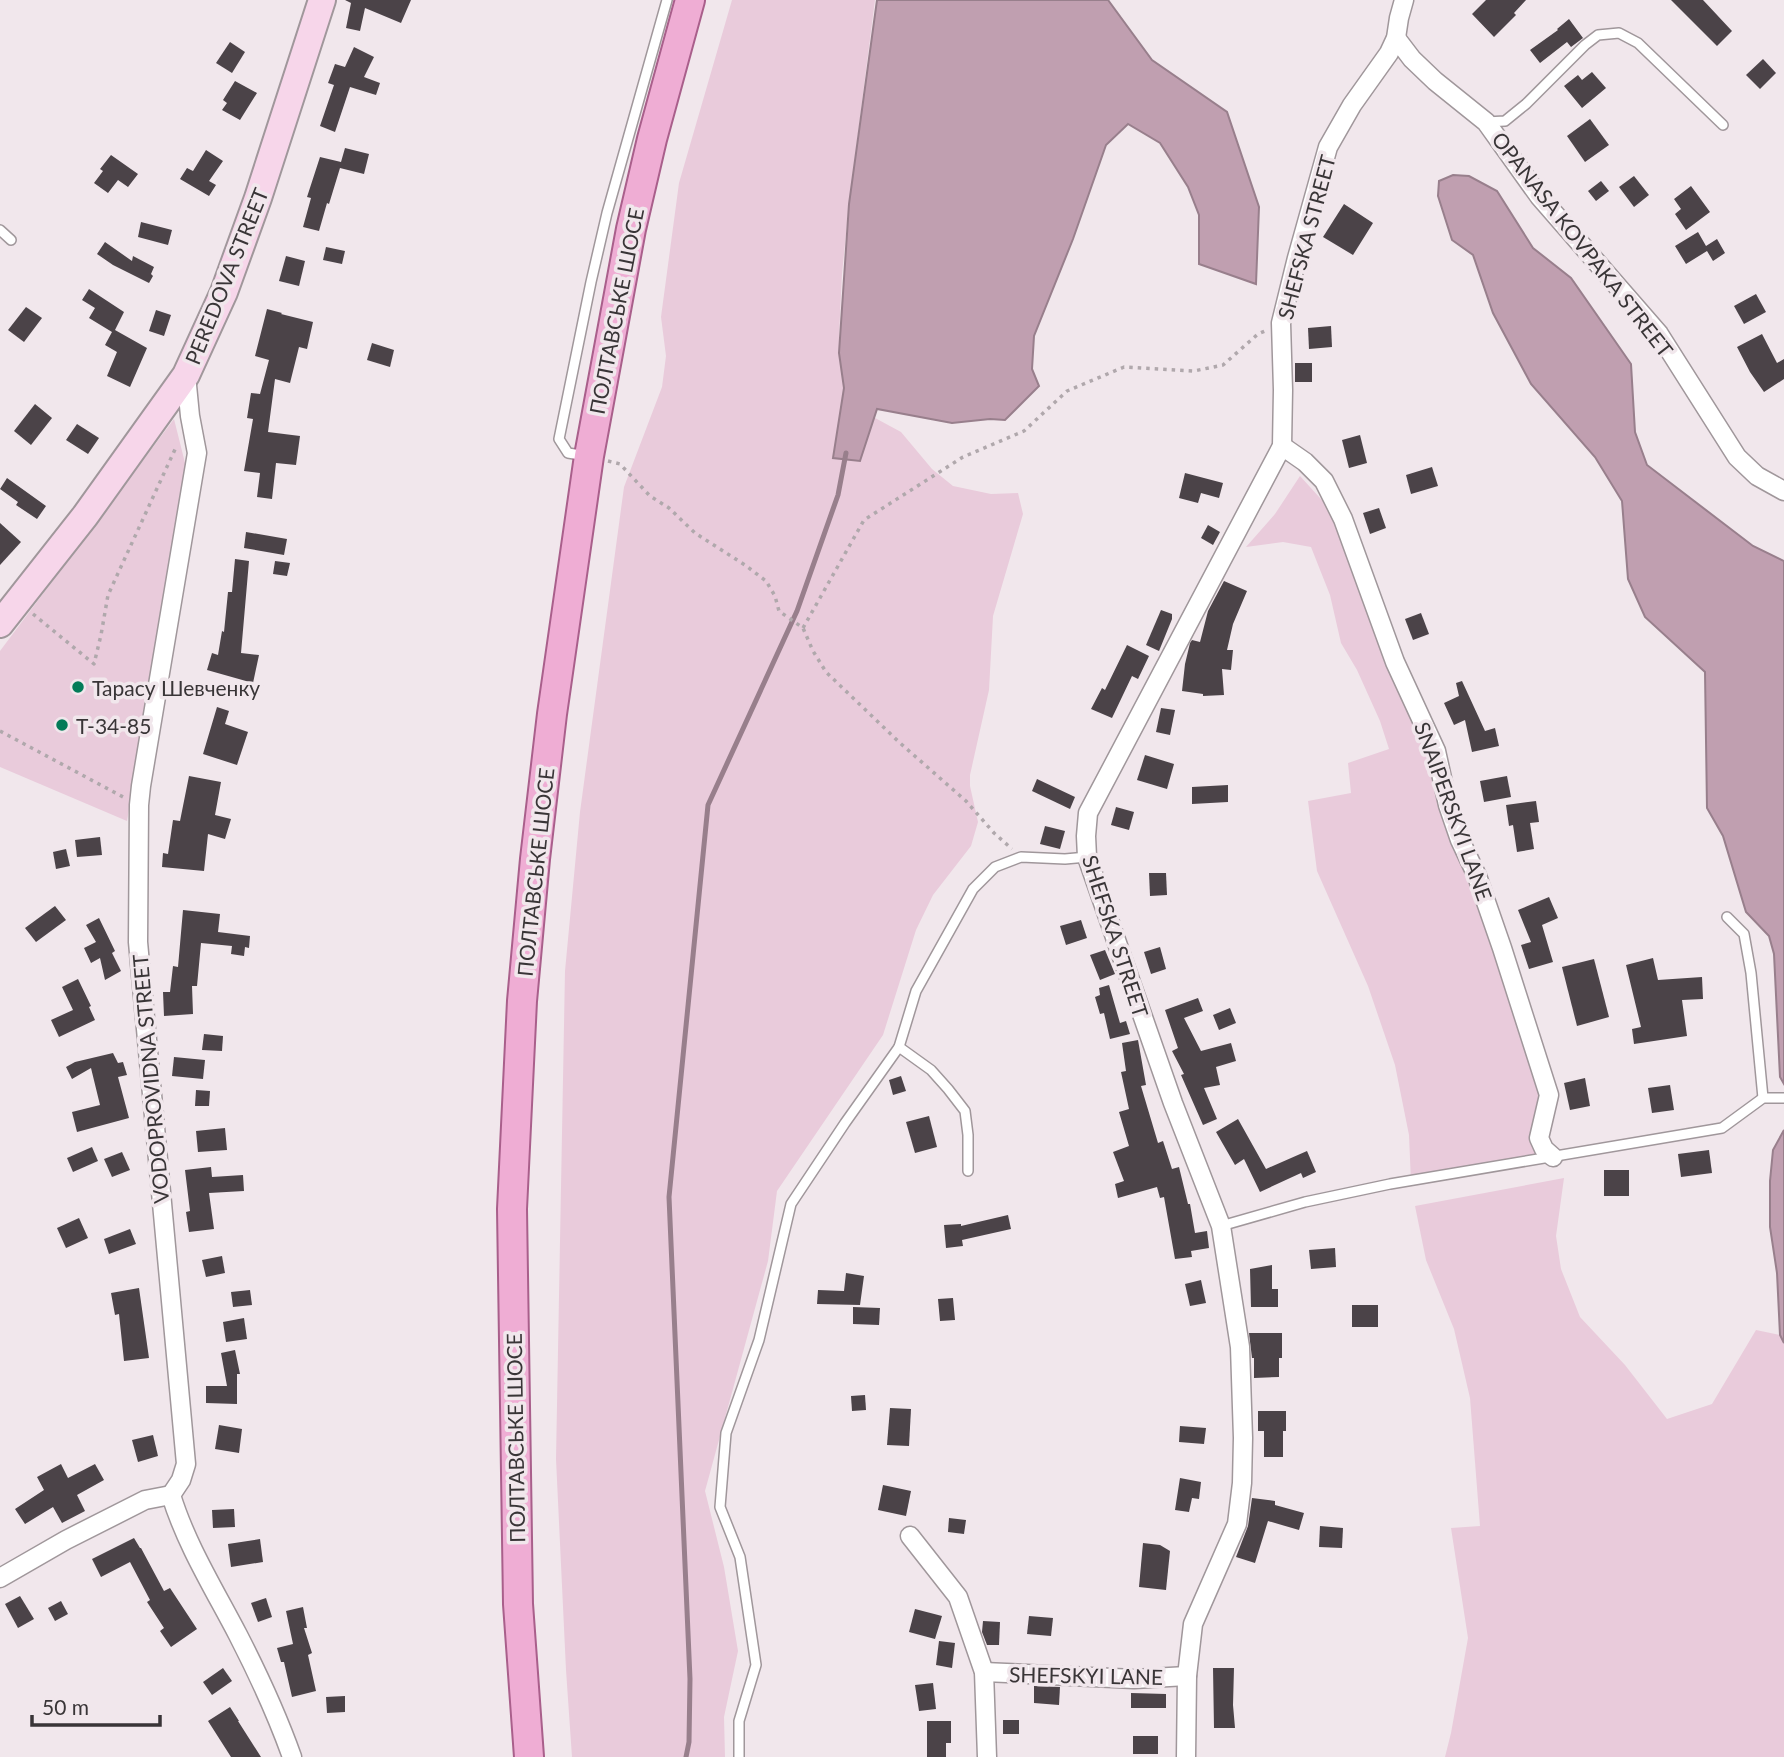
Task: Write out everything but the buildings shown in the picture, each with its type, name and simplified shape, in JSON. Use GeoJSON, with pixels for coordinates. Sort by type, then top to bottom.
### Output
{"type":"FeatureCollection","features":[{"type":"Feature","properties":{"kind":"main road","name":"ПОЛТАВСЬКЕ ШОСЕ"},"geometry":{"type":"LineString","coordinates":[[529,1757],[518,1604],[512,1209],[522,1001],[535,859],[552,714],[589,456],[631,229],[652,139],[690,0]]}},
{"type":"Feature","properties":{"kind":"street","name":"PEREDOVA STREET"},"geometry":{"type":"LineString","coordinates":[[0,624],[85,516],[186,375],[224,292],[258,198],[322,0]]}},
{"type":"Feature","properties":{"kind":"street","name":"SHEFSKA STREET"},"geometry":{"type":"LineString","coordinates":[[1186,1757],[1187,1676],[1193,1624],[1237,1524],[1242,1483],[1243,1438],[1240,1348],[1221,1226],[1173,1103],[1087,857],[1088,813],[1282,446],[1281,323],[1297,258],[1328,147],[1396,38],[1404,0]]}},
{"type":"Feature","properties":{"kind":"street","name":"OPANASA KOVPAKA STREET"},"geometry":{"type":"LineString","coordinates":[[1396,38],[1412,60],[1486,122],[1539,196],[1659,334],[1737,457],[1757,476],[1784,491]]}},
{"type":"Feature","properties":{"kind":"street","name":"VODOPROVIDNA STREET"},"geometry":{"type":"LineString","coordinates":[[171,1495],[181,1480],[186,1464],[138,942],[139,805],[197,453],[186,375]]}},
{"type":"Feature","properties":{"kind":"street","name":"SNAIPERSKYI LANE"},"geometry":{"type":"LineString","coordinates":[[1282,446],[1305,462],[1324,481],[1343,519],[1395,662],[1436,751],[1448,805],[1460,840],[1477,876],[1549,1094],[1539,1138],[1544,1149],[1553,1157]]}},
{"type":"Feature","properties":{"kind":"street"},"geometry":{"type":"LineString","coordinates":[[0,1578],[66,1540],[145,1500],[171,1495],[183,1529],[239,1637],[280,1724],[292,1757]]}},
{"type":"Feature","properties":{"kind":"street","name":"SHEFSKYI LANE"},"geometry":{"type":"LineString","coordinates":[[910,1536],[958,1597],[984,1672],[987,1757]]}},
{"type":"Feature","properties":{"kind":"street","name":"SHEFSKYI LANE"},"geometry":{"type":"LineString","coordinates":[[984,1672],[1134,1679],[1187,1676]]}},
{"type":"Feature","properties":{"kind":"lane"},"geometry":{"type":"LineString","coordinates":[[589,456],[568,453],[559,439],[607,213],[667,0]]}},
{"type":"Feature","properties":{"kind":"lane"},"geometry":{"type":"LineString","coordinates":[[1486,122],[1505,121],[1598,35],[1619,33],[1638,43],[1723,125]]}},
{"type":"Feature","properties":{"kind":"lane"},"geometry":{"type":"LineString","coordinates":[[0,230],[11,240]]}},
{"type":"Feature","properties":{"kind":"lane"},"geometry":{"type":"LineString","coordinates":[[738,1757],[739,1721],[756,1665],[740,1557],[720,1507],[726,1433],[759,1340],[792,1204],[899,1047],[916,990],[973,889],[995,867],[1021,857],[1087,857]]}},
{"type":"Feature","properties":{"kind":"lane"},"geometry":{"type":"LineString","coordinates":[[1727,916],[1744,934],[1751,973],[1763,1098]]}},
{"type":"Feature","properties":{"kind":"lane"},"geometry":{"type":"LineString","coordinates":[[899,1047],[931,1070],[965,1111],[968,1171]]}},
{"type":"Feature","properties":{"kind":"lane"},"geometry":{"type":"LineString","coordinates":[[1221,1226],[1305,1202],[1390,1184],[1722,1129],[1763,1098],[1784,1098]]}},
{"type":"Feature","properties":{"kind":"path"},"geometry":{"type":"LineString","coordinates":[[803,628],[864,520],[963,457],[1024,431],[1067,391],[1124,367],[1194,371],[1223,365],[1258,334],[1281,323]]}},
{"type":"Feature","properties":{"kind":"path"},"geometry":{"type":"LineString","coordinates":[[18,601],[94,664],[108,596],[190,416]]}},
{"type":"Feature","properties":{"kind":"path"},"geometry":{"type":"LineString","coordinates":[[589,456],[620,464],[650,496],[669,508],[695,533],[766,581],[775,596],[779,611],[803,628],[826,672],[966,801],[994,833],[1021,857]]}},
{"type":"Feature","properties":{"kind":"path"},"geometry":{"type":"LineString","coordinates":[[0,732],[139,805]]}},
{"type":"Feature","properties":{"kind":"shaded area"},"geometry":{"type":"Polygon","coordinates":[[[732,0],[875,0],[842,274],[839,336],[845,395],[864,412],[901,432],[932,469],[953,486],[991,494],[1018,493],[1023,514],[993,616],[989,690],[970,775],[978,822],[971,846],[933,895],[916,930],[883,1035],[777,1191],[768,1261],[705,1491],[724,1567],[738,1651],[724,1717],[725,1757],[572,1757],[556,1459],[565,971],[580,812],[624,487],[662,387],[666,356],[661,317],[679,183],[732,0]]]}},
{"type":"Feature","properties":{"kind":"shaded area"},"geometry":{"type":"Polygon","coordinates":[[[877,0],[1108,0],[1152,60],[1227,112],[1259,207],[1256,284],[1199,264],[1199,215],[1188,187],[1160,143],[1128,124],[1106,145],[1073,239],[1034,336],[1032,369],[1039,386],[1005,420],[952,423],[877,409],[860,461],[833,458],[844,388],[839,353],[849,204],[877,0]]]}},
{"type":"Feature","properties":{"kind":"shaded area"},"geometry":{"type":"Polygon","coordinates":[[[1453,175],[1469,176],[1497,191],[1533,248],[1571,278],[1631,364],[1635,432],[1647,465],[1753,546],[1784,561],[1784,1084],[1780,1077],[1774,954],[1769,936],[1746,912],[1723,836],[1707,808],[1705,672],[1645,617],[1628,579],[1622,501],[1595,457],[1531,384],[1493,313],[1473,255],[1452,240],[1438,196],[1439,181],[1453,175]]]}},
{"type":"Feature","properties":{"kind":"shaded area"},"geometry":{"type":"Polygon","coordinates":[[[174,419],[187,471],[127,821],[0,767],[0,651],[174,419]]]}},
{"type":"Feature","properties":{"kind":"shaded area"},"geometry":{"type":"Polygon","coordinates":[[[1300,476],[1330,509],[1366,590],[1499,948],[1546,1098],[1536,1162],[1411,1182],[1409,1135],[1395,1065],[1368,986],[1317,871],[1308,801],[1351,793],[1348,763],[1389,749],[1380,721],[1357,670],[1341,643],[1330,595],[1311,547],[1283,542],[1246,547],[1275,514],[1300,476]]]}},
{"type":"Feature","properties":{"kind":"shaded area"},"geometry":{"type":"Polygon","coordinates":[[[1784,1130],[1784,1343],[1780,1335],[1777,1273],[1770,1227],[1770,1181],[1773,1150],[1784,1130]]]}},
{"type":"Feature","properties":{"kind":"shaded area"},"geometry":{"type":"Polygon","coordinates":[[[1564,1178],[1556,1236],[1561,1269],[1580,1317],[1625,1365],[1667,1419],[1712,1404],[1756,1330],[1780,1335],[1784,1343],[1784,1757],[1445,1757],[1468,1638],[1451,1528],[1480,1526],[1470,1398],[1454,1329],[1426,1260],[1415,1206],[1564,1178]]]}},
{"type":"Feature","properties":{"kind":"waterway"},"geometry":{"type":"LineString","coordinates":[[686,1757],[689,1742],[690,1679],[669,1197],[708,805],[797,611],[838,495],[846,453]]}},
{"type":"Feature","properties":{"kind":"place","name":"Тарасу Шевченку"},"geometry":{"type":"Point","coordinates":[78,687]}},
{"type":"Feature","properties":{"kind":"place","name":"Т-34-85"},"geometry":{"type":"Point","coordinates":[62,725]}}]}
